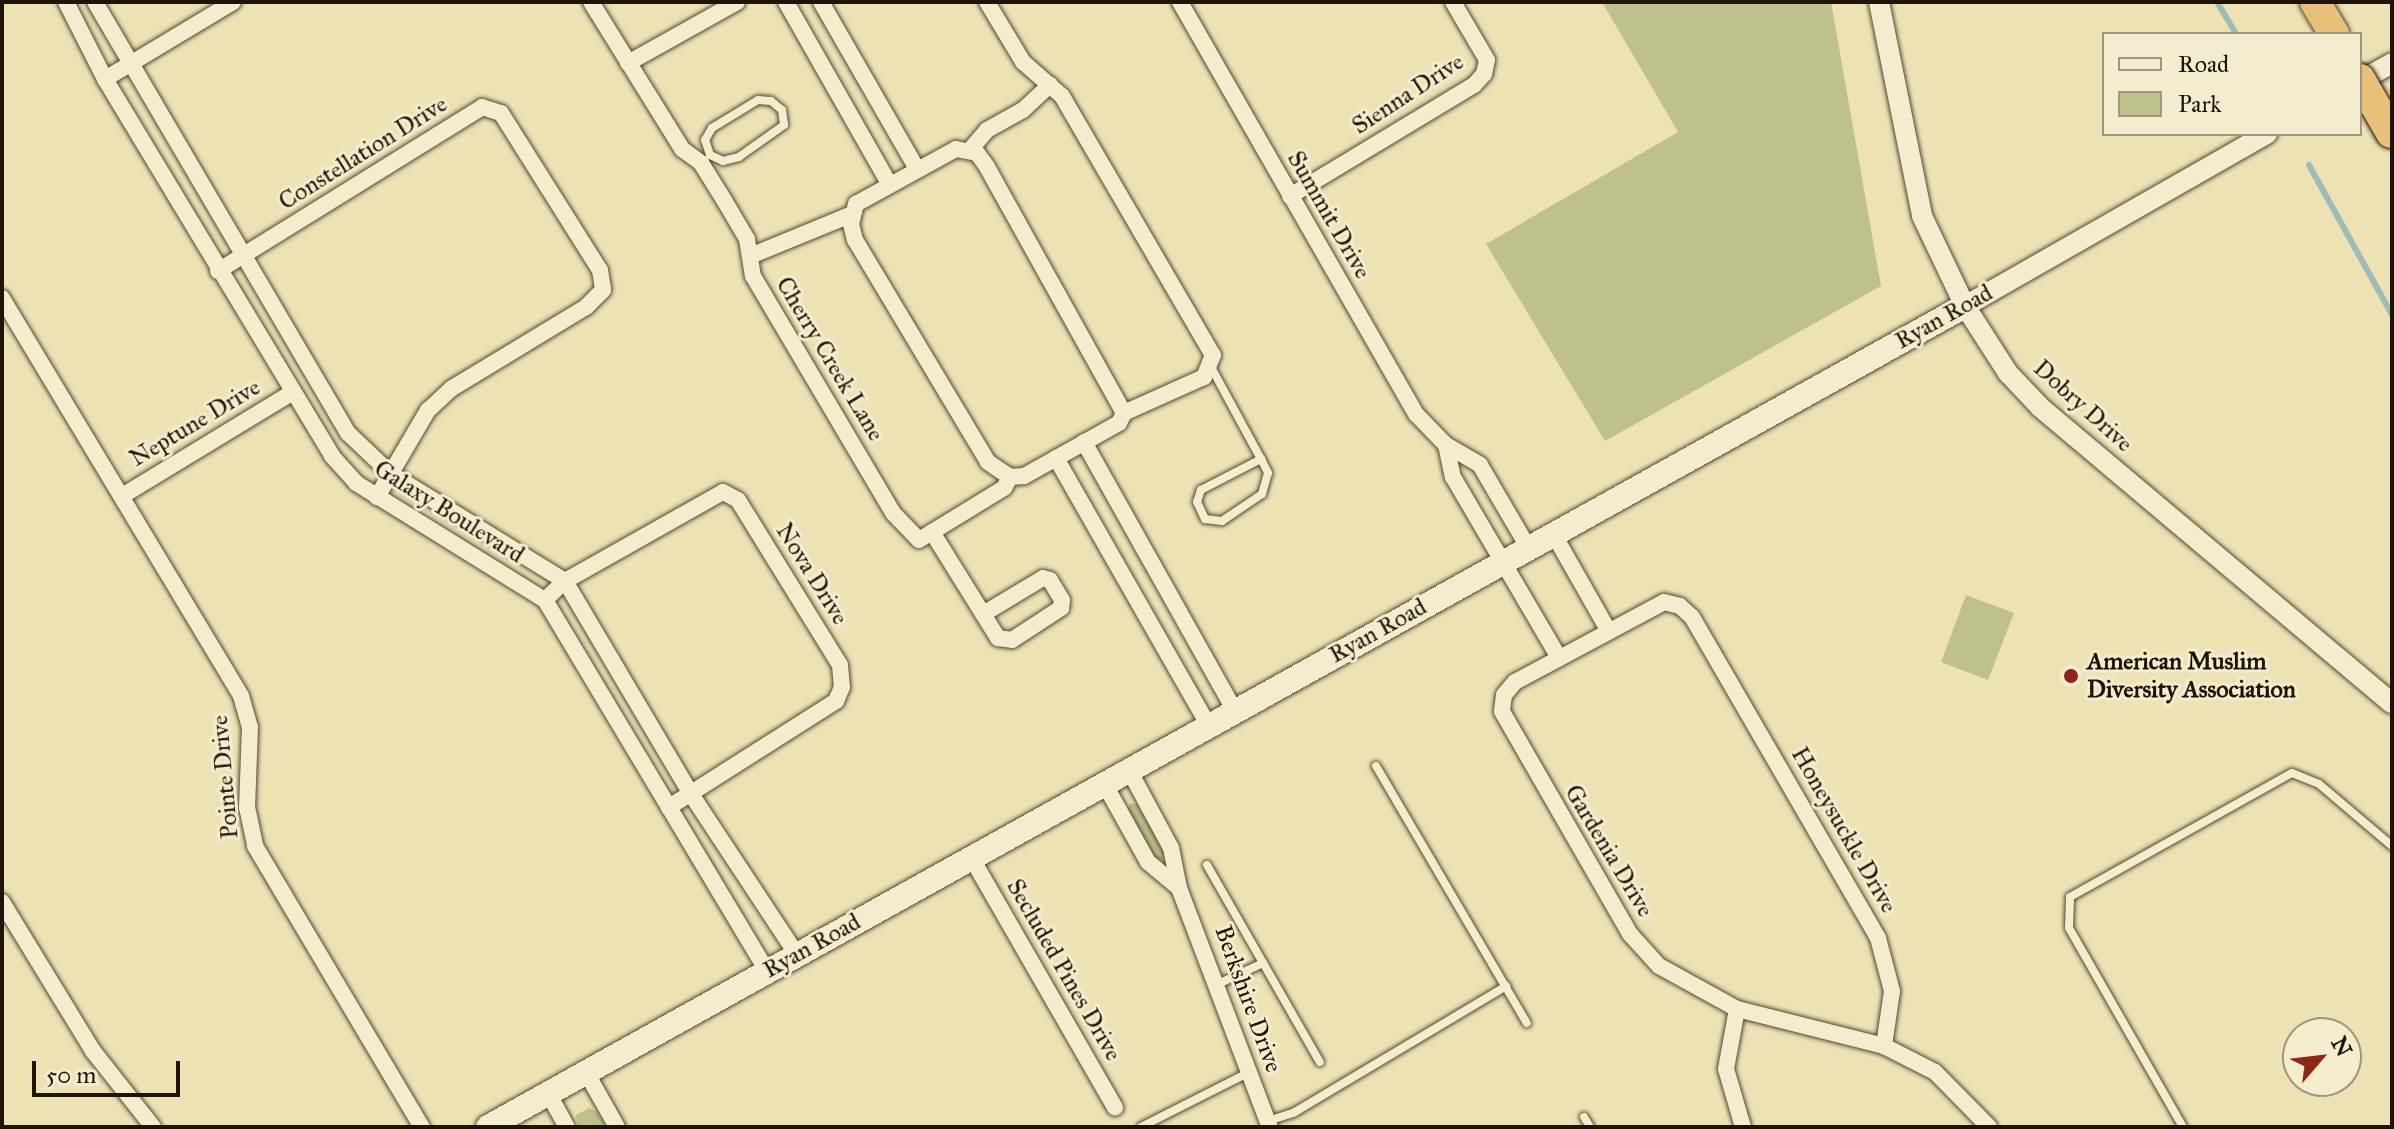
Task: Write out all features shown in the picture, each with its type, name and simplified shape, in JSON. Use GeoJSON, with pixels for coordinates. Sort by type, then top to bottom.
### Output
{"type":"FeatureCollection","features":[{"type":"Feature","properties":{"kind":"highway"},"geometry":{"type":"LineString","coordinates":[[2315,2],[2333,32]]}},
{"type":"Feature","properties":{"kind":"highway"},"geometry":{"type":"LineString","coordinates":[[2362,83],[2392,133]]}},
{"type":"Feature","properties":{"kind":"main road","name":"Ryan Road"},"geometry":{"type":"LineString","coordinates":[[488,1127],[1965,306]]}},
{"type":"Feature","properties":{"kind":"street","name":"Galaxy Boulevard"},"geometry":{"type":"LineString","coordinates":[[66,2],[105,79],[218,271],[344,471],[377,497],[545,600],[767,971]]}},
{"type":"Feature","properties":{"kind":"street","name":"Galaxy Boulevard"},"geometry":{"type":"LineString","coordinates":[[95,2],[128,66],[348,433],[391,474],[565,581],[691,794],[797,955]]}},
{"type":"Feature","properties":{"kind":"street"},"geometry":{"type":"LineString","coordinates":[[105,79],[233,2]]}},
{"type":"Feature","properties":{"kind":"street","name":"Cherry Creek Lane"},"geometry":{"type":"LineString","coordinates":[[591,2],[682,149],[706,159],[747,239],[753,276],[893,513],[919,540],[932,532]]}},
{"type":"Feature","properties":{"kind":"street"},"geometry":{"type":"LineString","coordinates":[[628,63],[714,8],[737,2]]}},
{"type":"Feature","properties":{"kind":"street"},"geometry":{"type":"LineString","coordinates":[[786,2],[890,185]]}},
{"type":"Feature","properties":{"kind":"street"},"geometry":{"type":"LineString","coordinates":[[821,2],[917,169]]}},
{"type":"Feature","properties":{"kind":"street"},"geometry":{"type":"LineString","coordinates":[[850,215],[855,240],[988,462],[1010,477],[1024,476],[1119,423],[1124,413],[1204,377],[1211,367],[1213,355],[1062,96],[1023,62],[987,2]]}},
{"type":"Feature","properties":{"kind":"street","name":"Summit Drive"},"geometry":{"type":"LineString","coordinates":[[1180,2],[1417,415],[1446,445],[1480,465],[1528,547]]}},
{"type":"Feature","properties":{"kind":"street","name":"Sienna Drive"},"geometry":{"type":"LineString","coordinates":[[1290,196],[1474,85],[1484,74],[1487,60],[1453,2]]}},
{"type":"Feature","properties":{"kind":"street","name":"Dobry Drive"},"geometry":{"type":"LineString","coordinates":[[1879,2],[1922,216],[1965,306],[2008,373],[2040,407],[2392,703]]}},
{"type":"Feature","properties":{"kind":"street"},"geometry":{"type":"LineString","coordinates":[[2362,79],[2392,63]]}},
{"type":"Feature","properties":{"kind":"street"},"geometry":{"type":"LineString","coordinates":[[969,151],[987,130],[1023,110],[1050,85]]}},
{"type":"Feature","properties":{"kind":"street","name":"Constellation Drive"},"geometry":{"type":"LineString","coordinates":[[218,271],[482,107],[501,113],[600,270],[603,290],[586,307],[452,388],[428,410],[377,497]]}},
{"type":"Feature","properties":{"kind":"street","name":"Ryan Road"},"geometry":{"type":"LineString","coordinates":[[1965,306],[2263,136]]}},
{"type":"Feature","properties":{"kind":"street"},"geometry":{"type":"LineString","coordinates":[[750,256],[850,215],[856,204],[945,152],[969,151],[987,167],[1124,413]]}},
{"type":"Feature","properties":{"kind":"street","name":"Pointe Drive"},"geometry":{"type":"LineString","coordinates":[[2,298],[241,696],[251,742],[247,807],[260,859],[422,1127]]}},
{"type":"Feature","properties":{"kind":"street","name":"Neptune Drive"},"geometry":{"type":"LineString","coordinates":[[122,496],[293,392]]}},
{"type":"Feature","properties":{"kind":"street"},"geometry":{"type":"LineString","coordinates":[[1084,442],[1235,711]]}},
{"type":"Feature","properties":{"kind":"street","name":"Summit Drive"},"geometry":{"type":"LineString","coordinates":[[1446,445],[1453,477],[1503,561]]}},
{"type":"Feature","properties":{"kind":"street"},"geometry":{"type":"LineString","coordinates":[[1056,458],[1209,726]]}},
{"type":"Feature","properties":{"kind":"street"},"geometry":{"type":"LineString","coordinates":[[983,614],[1043,578],[1050,580],[1062,600],[1061,608],[1012,640],[998,638],[983,614],[932,532],[1004,488],[1010,477]]}},
{"type":"Feature","properties":{"kind":"street","name":"Nova Drive"},"geometry":{"type":"LineString","coordinates":[[545,600],[565,581],[723,492],[738,500],[840,665],[842,687],[836,701],[669,807]]}},
{"type":"Feature","properties":{"kind":"street"},"geometry":{"type":"LineString","coordinates":[[1553,533],[1608,630]]}},
{"type":"Feature","properties":{"kind":"street"},"geometry":{"type":"LineString","coordinates":[[1503,561],[1559,658]]}},
{"type":"Feature","properties":{"kind":"street","name":"Honeysuckle Drive"},"geometry":{"type":"LineString","coordinates":[[1583,644],[1664,602],[1676,603],[1692,617],[1885,953],[1892,991],[1884,1046]]}},
{"type":"Feature","properties":{"kind":"street","name":"Gardenia Drive"},"geometry":{"type":"LineString","coordinates":[[1583,644],[1515,682],[1504,695],[1502,711],[1510,732],[1630,934],[1659,966],[1737,1009]]}},
{"type":"Feature","properties":{"kind":"street","name":"Berkshire Drive"},"geometry":{"type":"LineString","coordinates":[[1129,770],[1171,848],[1179,888],[1269,1124]]}},
{"type":"Feature","properties":{"kind":"street","name":"Berkshire Drive"},"geometry":{"type":"LineString","coordinates":[[1104,783],[1148,862],[1179,888]]}},
{"type":"Feature","properties":{"kind":"street","name":"Secluded Pines Drive"},"geometry":{"type":"LineString","coordinates":[[971,857],[1115,1107]]}},
{"type":"Feature","properties":{"kind":"street"},"geometry":{"type":"LineString","coordinates":[[2,902],[93,1051],[153,1127]]}},
{"type":"Feature","properties":{"kind":"street"},"geometry":{"type":"LineString","coordinates":[[1743,1127],[1726,1069],[1737,1009],[1884,1046],[1935,1072],[1989,1127]]}},
{"type":"Feature","properties":{"kind":"street"},"geometry":{"type":"LineString","coordinates":[[586,1072],[617,1127]]}},
{"type":"Feature","properties":{"kind":"street"},"geometry":{"type":"LineString","coordinates":[[548,1093],[567,1127]]}},
{"type":"Feature","properties":{"kind":"lane"},"geometry":{"type":"LineString","coordinates":[[758,100],[771,101],[782,110],[784,125],[772,137],[739,157],[723,161],[706,159],[705,140],[733,113],[758,100]]}},
{"type":"Feature","properties":{"kind":"lane"},"geometry":{"type":"LineString","coordinates":[[1211,367],[1261,459],[1268,473],[1262,494],[1222,521],[1205,519],[1197,502],[1201,490],[1261,459]]}},
{"type":"Feature","properties":{"kind":"lane"},"geometry":{"type":"LineString","coordinates":[[1376,766],[1527,1023]]}},
{"type":"Feature","properties":{"kind":"lane"},"geometry":{"type":"LineString","coordinates":[[2183,1127],[2069,928],[2070,897],[2292,773],[2319,784],[2392,846]]}},
{"type":"Feature","properties":{"kind":"lane"},"geometry":{"type":"LineString","coordinates":[[1207,865],[1320,1062]]}},
{"type":"Feature","properties":{"kind":"lane"},"geometry":{"type":"LineString","coordinates":[[1218,984],[1263,963]]}},
{"type":"Feature","properties":{"kind":"lane"},"geometry":{"type":"LineString","coordinates":[[1269,1124],[1295,1112],[1506,986]]}},
{"type":"Feature","properties":{"kind":"lane"},"geometry":{"type":"LineString","coordinates":[[1141,1127],[1250,1072]]}},
{"type":"Feature","properties":{"kind":"lane"},"geometry":{"type":"LineString","coordinates":[[1584,1117],[1590,1127]]}},
{"type":"Feature","properties":{"kind":"green space"},"geometry":{"type":"Polygon","coordinates":[[[1602,2],[1831,2],[1881,286],[1605,441],[1486,244],[1678,132],[1602,2]]]}},
{"type":"Feature","properties":{"kind":"green space"},"geometry":{"type":"Polygon","coordinates":[[[1966,595],[2014,613],[1988,680],[1941,662],[1966,595]]]}},
{"type":"Feature","properties":{"kind":"green space"},"geometry":{"type":"Polygon","coordinates":[[[1130,803],[1137,804],[1165,853],[1162,860],[1155,858],[1128,809],[1130,803]]]}},
{"type":"Feature","properties":{"kind":"green space"},"geometry":{"type":"Polygon","coordinates":[[[589,1108],[597,1112],[606,1127],[578,1127],[576,1115],[589,1108]]]}},
{"type":"Feature","properties":{"kind":"waterway"},"geometry":{"type":"LineString","coordinates":[[2217,2],[2235,32]]}},
{"type":"Feature","properties":{"kind":"waterway"},"geometry":{"type":"LineString","coordinates":[[2309,165],[2392,315]]}},
{"type":"Feature","properties":{"kind":"place","name":"American Muslim Diversity Association"},"geometry":{"type":"Point","coordinates":[2071,676]}}]}
